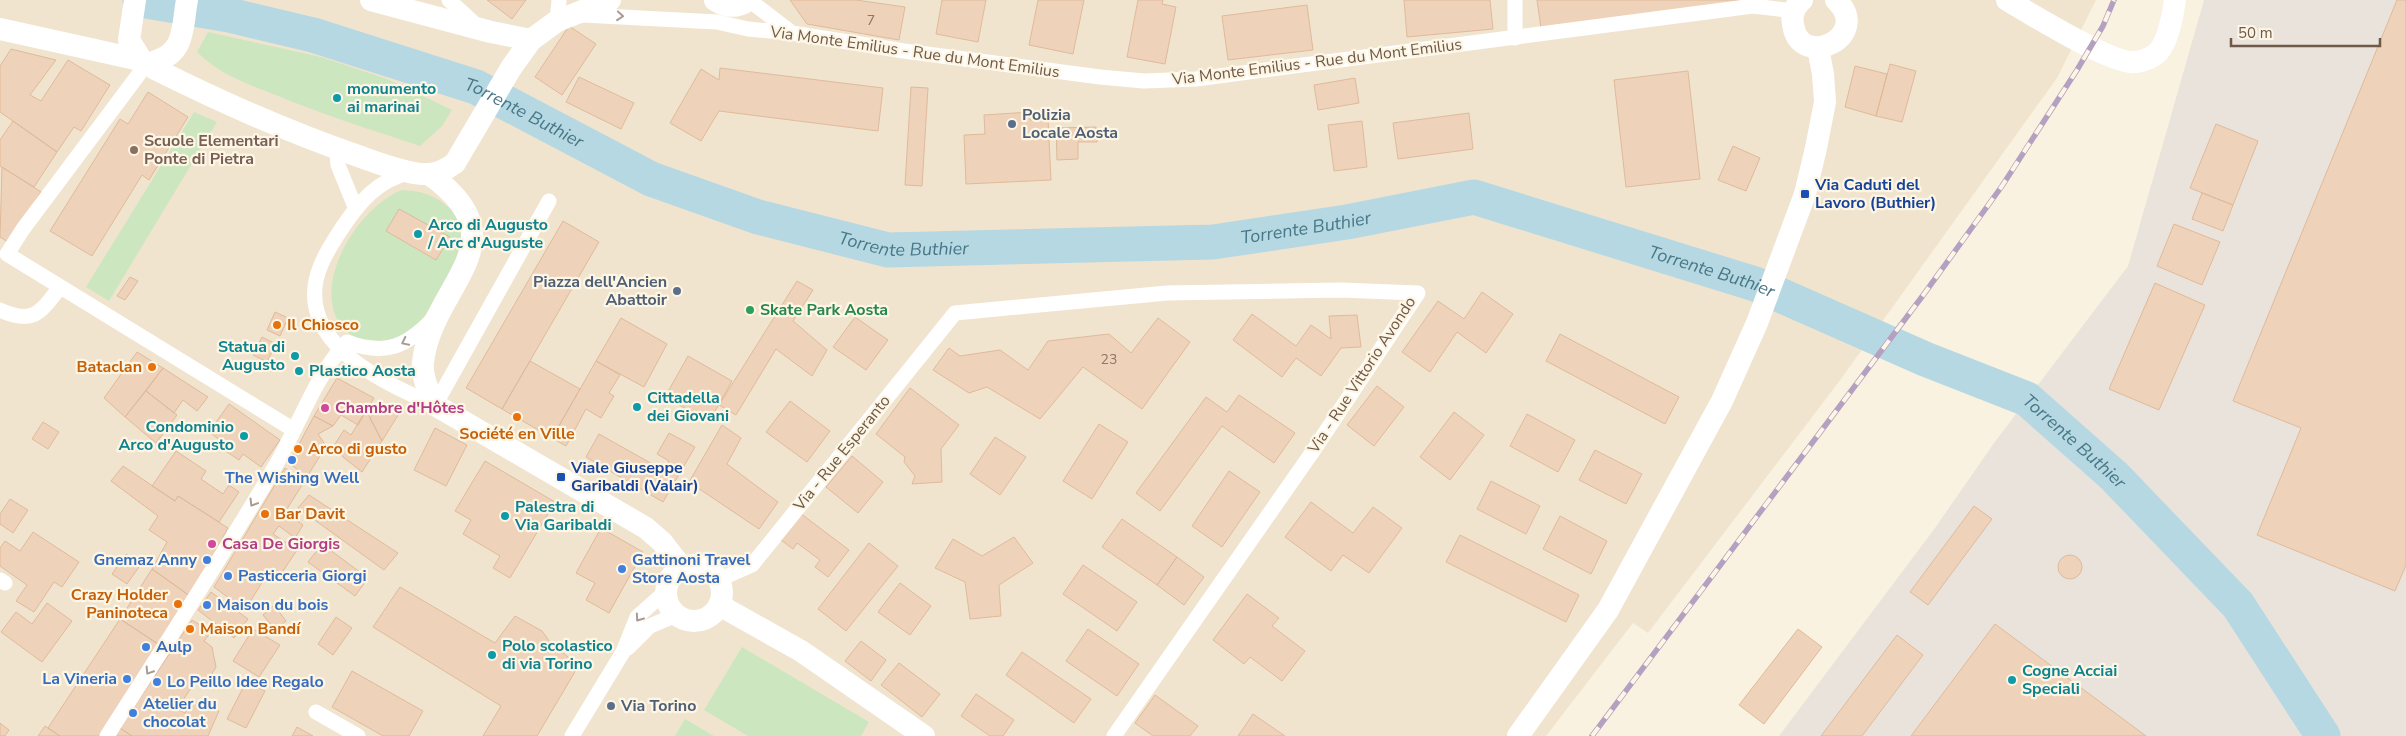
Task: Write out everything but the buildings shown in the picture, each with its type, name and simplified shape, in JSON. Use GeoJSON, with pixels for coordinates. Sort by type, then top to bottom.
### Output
{"type":"FeatureCollection","features":[{"type":"Feature","properties":{"kind":"street"},"geometry":{"type":"LineString","coordinates":[[135,0],[129,40],[147,64]]}},
{"type":"Feature","properties":{"kind":"street"},"geometry":{"type":"LineString","coordinates":[[187,0],[179,44],[167,58],[147,64],[23,229],[7,254],[294,430]]}},
{"type":"Feature","properties":{"kind":"street"},"geometry":{"type":"LineString","coordinates":[[449,0],[478,27]]}},
{"type":"Feature","properties":{"kind":"street"},"geometry":{"type":"LineString","coordinates":[[610,0],[563,12],[531,40],[511,68],[455,163],[446,170],[402,175],[374,189],[355,207],[331,245],[318,273],[314,287],[315,301],[321,319],[340,350],[380,378],[435,406],[646,528],[662,542],[682,568]]}},
{"type":"Feature","properties":{"kind":"street"},"geometry":{"type":"LineString","coordinates":[[715,0],[728,7],[741,6],[749,0],[792,33]]}},
{"type":"Feature","properties":{"kind":"street"},"geometry":{"type":"LineString","coordinates":[[1515,0],[1515,38]]}},
{"type":"Feature","properties":{"kind":"street"},"geometry":{"type":"LineString","coordinates":[[2007,0],[2103,53],[2130,62],[2145,60],[2159,51],[2173,19],[2175,0]]}},
{"type":"Feature","properties":{"kind":"street"},"geometry":{"type":"LineString","coordinates":[[386,2],[531,40]]}},
{"type":"Feature","properties":{"kind":"street"},"geometry":{"type":"LineString","coordinates":[[1798,6],[1792,20],[1797,36],[1803,42],[1818,48],[1834,43],[1840,37],[1846,21],[1842,2]]}},
{"type":"Feature","properties":{"kind":"street","name":"Via Monte Emilius - Rue du Mont Emilius"},"geometry":{"type":"LineString","coordinates":[[563,12],[717,22],[748,29],[792,33],[950,58],[1144,81],[1196,79],[1753,6],[1798,6]]}},
{"type":"Feature","properties":{"kind":"street"},"geometry":{"type":"LineString","coordinates":[[0,29],[147,64],[202,93],[331,147],[381,164],[423,173],[458,198],[465,208],[472,229],[470,252],[428,339],[423,363],[426,384],[435,406]]}},
{"type":"Feature","properties":{"kind":"street"},"geometry":{"type":"LineString","coordinates":[[1518,736],[1608,610],[1722,401],[1738,367],[1757,323],[1805,194],[1825,102],[1824,74],[1818,48]]}},
{"type":"Feature","properties":{"kind":"street"},"geometry":{"type":"LineString","coordinates":[[331,147],[337,154],[338,165],[355,207]]}},
{"type":"Feature","properties":{"kind":"street"},"geometry":{"type":"LineString","coordinates":[[435,406],[549,201]]}},
{"type":"Feature","properties":{"kind":"street"},"geometry":{"type":"LineString","coordinates":[[0,310],[18,318],[31,316],[46,305],[60,287]]}},
{"type":"Feature","properties":{"kind":"street","name":"Via - Rue Vittorio Avondo"},"geometry":{"type":"LineString","coordinates":[[955,313],[1167,293],[1340,290],[1418,293],[1311,454],[1114,736]]}},
{"type":"Feature","properties":{"kind":"street"},"geometry":{"type":"LineString","coordinates":[[107,736],[196,599],[278,460],[325,372],[340,350],[347,342],[374,350],[403,344],[424,329],[441,311]]}},
{"type":"Feature","properties":{"kind":"street","name":"Via - Rue Esperanto"},"geometry":{"type":"LineString","coordinates":[[718,580],[752,564],[955,313]]}},
{"type":"Feature","properties":{"kind":"street"},"geometry":{"type":"LineString","coordinates":[[572,736],[623,652],[637,617],[666,592],[674,574],[682,568],[702,566],[714,574],[722,593],[719,606],[709,616],[695,621],[676,615],[670,609],[666,592]]}},
{"type":"Feature","properties":{"kind":"street"},"geometry":{"type":"LineString","coordinates":[[719,606],[801,651],[924,736]]}},
{"type":"Feature","properties":{"kind":"street"},"geometry":{"type":"LineString","coordinates":[[623,652],[650,626],[676,615]]}},
{"type":"Feature","properties":{"kind":"street"},"geometry":{"type":"LineString","coordinates":[[316,712],[358,736]]}},
{"type":"Feature","properties":{"kind":"shaded area"},"geometry":{"type":"Polygon","coordinates":[[[0,0],[2096,0],[2057,78],[1841,379],[1648,633],[1633,623],[1546,736],[0,736],[0,0]]]}},
{"type":"Feature","properties":{"kind":"shaded area","name":"Cogne Acciai Speciali"},"geometry":{"type":"Polygon","coordinates":[[[2204,0],[2406,0],[2406,736],[1779,736],[1935,528],[1994,443],[2128,266],[2204,0]]]}},
{"type":"Feature","properties":{"kind":"green space"},"geometry":{"type":"Polygon","coordinates":[[[208,32],[321,57],[387,79],[452,110],[442,126],[420,146],[313,110],[225,73],[197,52],[208,32]]]}},
{"type":"Feature","properties":{"kind":"green space"},"geometry":{"type":"Polygon","coordinates":[[[194,112],[217,122],[109,301],[86,287],[194,112]]]}},
{"type":"Feature","properties":{"kind":"green space"},"geometry":{"type":"Polygon","coordinates":[[[402,190],[426,194],[447,206],[455,216],[460,226],[461,237],[456,259],[427,312],[415,327],[400,337],[390,340],[379,341],[357,338],[341,326],[336,317],[332,300],[333,281],[338,262],[346,243],[372,210],[387,198],[402,190]]]}},
{"type":"Feature","properties":{"kind":"green space"},"geometry":{"type":"Polygon","coordinates":[[[742,647],[869,722],[861,736],[748,736],[704,710],[742,647]]]}},
{"type":"Feature","properties":{"kind":"green space"},"geometry":{"type":"Polygon","coordinates":[[[685,719],[714,736],[675,736],[685,719]]]}},
{"type":"Feature","properties":{"kind":"waterway","name":"Torrente Buthier"},"geometry":{"type":"LineString","coordinates":[[140,0],[229,15],[313,35],[476,87],[651,179],[758,217],[888,250],[1213,242],[1347,222],[1474,197],[1755,284],[1925,359],[2027,399],[2114,476],[2238,605],[2323,736]]}},
{"type":"Feature","properties":{"kind":"railway"},"geometry":{"type":"LineString","coordinates":[[1592,736],[1924,294],[2002,186],[2077,70],[2103,26],[2114,0]]}},
{"type":"Feature","properties":{"kind":"place","name":"monumento ai marinai"},"geometry":{"type":"Point","coordinates":[337,98]}},
{"type":"Feature","properties":{"kind":"place","name":"Polizia Locale Aosta"},"geometry":{"type":"Point","coordinates":[1012,124]}},
{"type":"Feature","properties":{"kind":"place","name":"Scuole Elementari Ponte di Pietra"},"geometry":{"type":"Point","coordinates":[134,150]}},
{"type":"Feature","properties":{"kind":"place","name":"Via Caduti del Lavoro (Buthier)"},"geometry":{"type":"Point","coordinates":[1805,194]}},
{"type":"Feature","properties":{"kind":"place","name":"Arco di Augusto / Arc d'Auguste"},"geometry":{"type":"Point","coordinates":[418,234]}},
{"type":"Feature","properties":{"kind":"place","name":"Piazza dell'Ancien Abattoir"},"geometry":{"type":"Point","coordinates":[677,291]}},
{"type":"Feature","properties":{"kind":"place","name":"Skate Park Aosta"},"geometry":{"type":"Point","coordinates":[750,310]}},
{"type":"Feature","properties":{"kind":"place","name":"Il Chiosco"},"geometry":{"type":"Point","coordinates":[277,325]}},
{"type":"Feature","properties":{"kind":"place","name":"Statua di Augusto"},"geometry":{"type":"Point","coordinates":[295,356]}},
{"type":"Feature","properties":{"kind":"place","name":"Bataclan"},"geometry":{"type":"Point","coordinates":[152,367]}},
{"type":"Feature","properties":{"kind":"place","name":"Plastico Aosta"},"geometry":{"type":"Point","coordinates":[299,371]}},
{"type":"Feature","properties":{"kind":"place","name":"Cittadella dei Giovani"},"geometry":{"type":"Point","coordinates":[637,407]}},
{"type":"Feature","properties":{"kind":"place","name":"Chambre d'Hôtes"},"geometry":{"type":"Point","coordinates":[325,408]}},
{"type":"Feature","properties":{"kind":"place","name":"Société en Ville"},"geometry":{"type":"Point","coordinates":[517,417]}},
{"type":"Feature","properties":{"kind":"place","name":"Condominio Arco d'Augusto"},"geometry":{"type":"Point","coordinates":[244,436]}},
{"type":"Feature","properties":{"kind":"place","name":"Arco di gusto"},"geometry":{"type":"Point","coordinates":[298,449]}},
{"type":"Feature","properties":{"kind":"place","name":"The Wishing Well"},"geometry":{"type":"Point","coordinates":[292,460]}},
{"type":"Feature","properties":{"kind":"place","name":"Viale Giuseppe Garibaldi (Valair)"},"geometry":{"type":"Point","coordinates":[561,477]}},
{"type":"Feature","properties":{"kind":"place","name":"Bar Davit"},"geometry":{"type":"Point","coordinates":[265,514]}},
{"type":"Feature","properties":{"kind":"place","name":"Palestra di Via Garibaldi"},"geometry":{"type":"Point","coordinates":[505,516]}},
{"type":"Feature","properties":{"kind":"place","name":"Casa De Giorgis"},"geometry":{"type":"Point","coordinates":[212,544]}},
{"type":"Feature","properties":{"kind":"place","name":"Gnemaz Anny"},"geometry":{"type":"Point","coordinates":[207,560]}},
{"type":"Feature","properties":{"kind":"place","name":"Gattinoni Travel Store Aosta"},"geometry":{"type":"Point","coordinates":[622,569]}},
{"type":"Feature","properties":{"kind":"place","name":"Pasticceria Giorgi"},"geometry":{"type":"Point","coordinates":[228,576]}},
{"type":"Feature","properties":{"kind":"place","name":"Crazy Holder Paninoteca"},"geometry":{"type":"Point","coordinates":[178,604]}},
{"type":"Feature","properties":{"kind":"place","name":"Maison du bois"},"geometry":{"type":"Point","coordinates":[207,605]}},
{"type":"Feature","properties":{"kind":"place","name":"Maison Bandí"},"geometry":{"type":"Point","coordinates":[190,629]}},
{"type":"Feature","properties":{"kind":"place","name":"Aulp"},"geometry":{"type":"Point","coordinates":[146,647]}},
{"type":"Feature","properties":{"kind":"place","name":"Polo scolastico di via Torino"},"geometry":{"type":"Point","coordinates":[492,655]}},
{"type":"Feature","properties":{"kind":"place","name":"La Vineria"},"geometry":{"type":"Point","coordinates":[127,679]}},
{"type":"Feature","properties":{"kind":"place","name":"Cogne Acciai Speciali"},"geometry":{"type":"Point","coordinates":[2012,680]}},
{"type":"Feature","properties":{"kind":"place","name":"Lo Peillo Idee Regalo"},"geometry":{"type":"Point","coordinates":[157,682]}},
{"type":"Feature","properties":{"kind":"place","name":"Via Torino"},"geometry":{"type":"Point","coordinates":[611,706]}},
{"type":"Feature","properties":{"kind":"place","name":"Atelier du chocolat"},"geometry":{"type":"Point","coordinates":[133,713]}}]}
